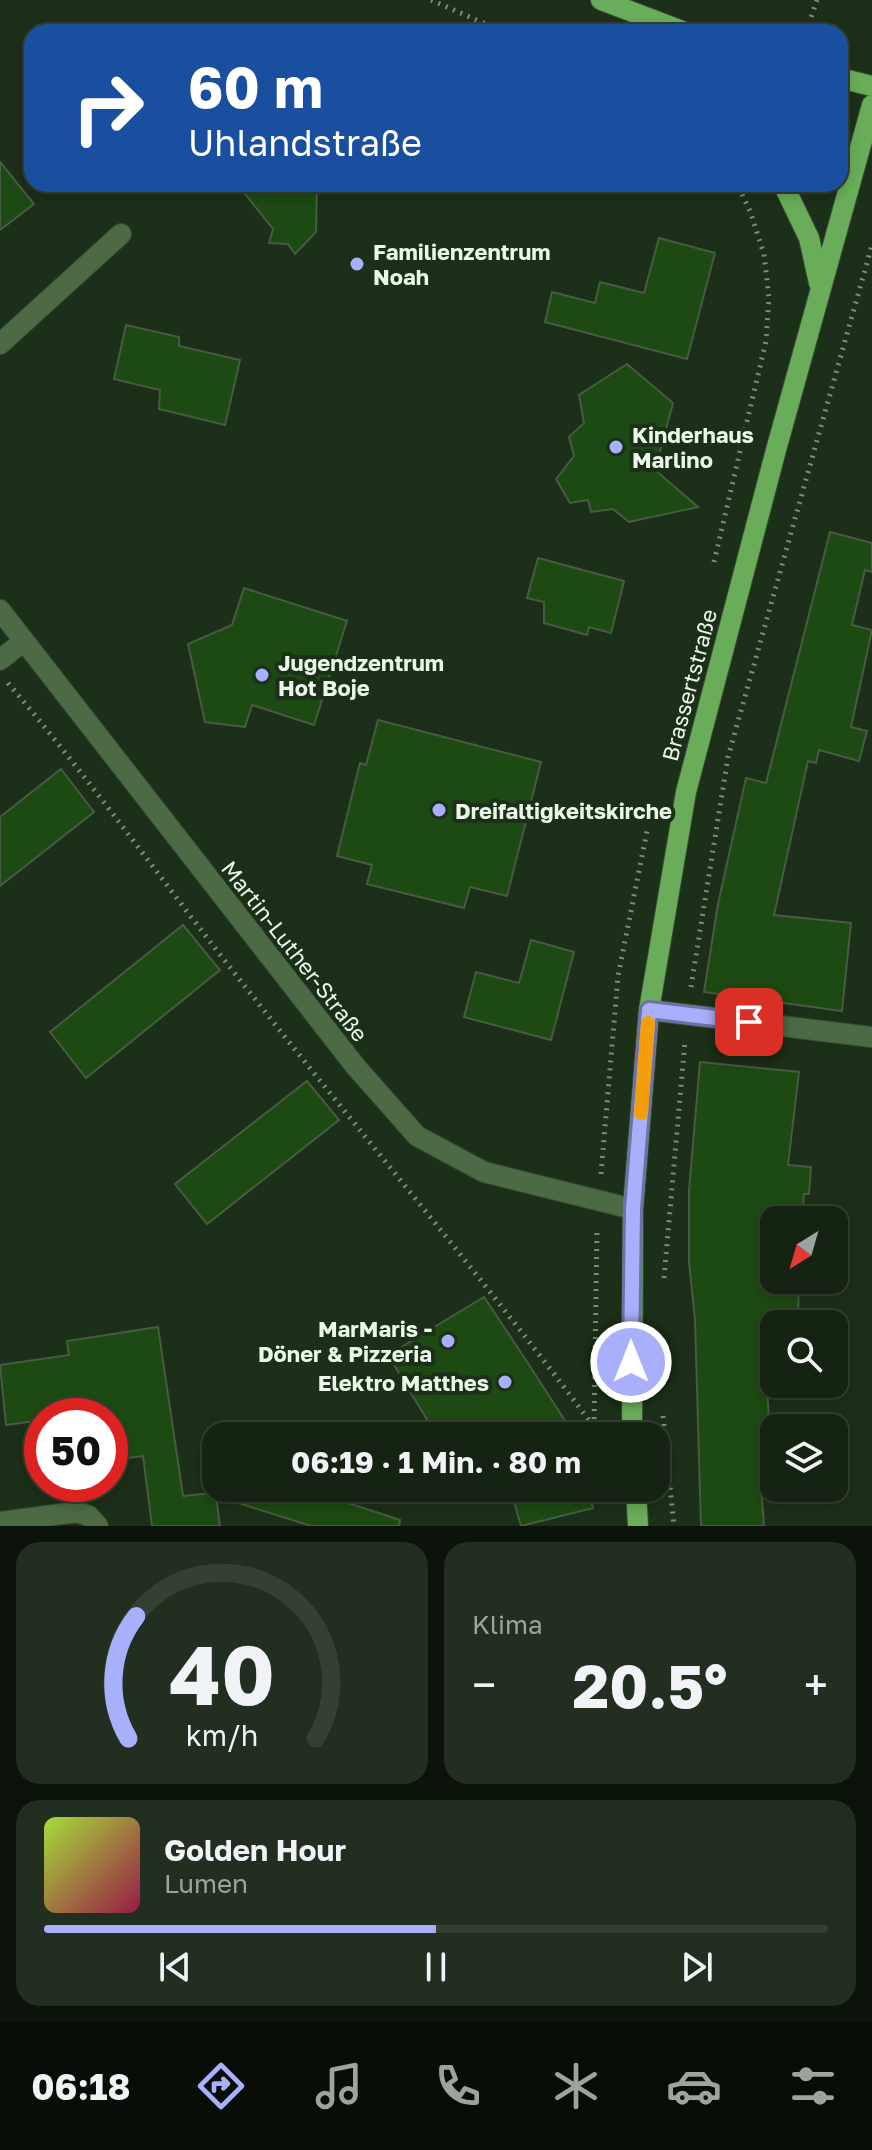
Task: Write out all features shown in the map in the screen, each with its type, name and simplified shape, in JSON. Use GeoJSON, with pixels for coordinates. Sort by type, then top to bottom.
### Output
{"type":"FeatureCollection","features":[{"type":"Feature","properties":{"kind":"main road"},"geometry":{"type":"LineString","coordinates":[[601,0],[663,24]]}},
{"type":"Feature","properties":{"kind":"main road"},"geometry":{"type":"LineString","coordinates":[[635,14],[647,24]]}},
{"type":"Feature","properties":{"kind":"main road"},"geometry":{"type":"LineString","coordinates":[[848,80],[872,86]]}},
{"type":"Feature","properties":{"kind":"main road","name":"Brassertstraße"},"geometry":{"type":"LineString","coordinates":[[848,189],[872,105]]}},
{"type":"Feature","properties":{"kind":"main road"},"geometry":{"type":"LineString","coordinates":[[787,192],[809,238],[820,287]]}},
{"type":"Feature","properties":{"kind":"main road","name":"Brassertstraße"},"geometry":{"type":"LineString","coordinates":[[632,1422],[633,1209],[649,1010],[686,792],[847,192]]}},
{"type":"Feature","properties":{"kind":"main road"},"geometry":{"type":"LineString","coordinates":[[637,1502],[638,1526]]}},
{"type":"Feature","properties":{"kind":"street"},"geometry":{"type":"LineString","coordinates":[[0,344],[121,234]]}},
{"type":"Feature","properties":{"kind":"street","name":"Martin-Luther-Straße"},"geometry":{"type":"LineString","coordinates":[[0,610],[356,1067],[417,1136],[484,1172],[633,1209]]}},
{"type":"Feature","properties":{"kind":"street"},"geometry":{"type":"LineString","coordinates":[[0,660],[24,641]]}},
{"type":"Feature","properties":{"kind":"street"},"geometry":{"type":"LineString","coordinates":[[649,1010],[872,1037]]}},
{"type":"Feature","properties":{"kind":"street"},"geometry":{"type":"LineString","coordinates":[[0,1522],[77,1512],[89,1516],[98,1526]]}},
{"type":"Feature","properties":{"kind":"path"},"geometry":{"type":"LineString","coordinates":[[431,0],[486,24]]}},
{"type":"Feature","properties":{"kind":"path"},"geometry":{"type":"LineString","coordinates":[[809,24],[817,0]]}},
{"type":"Feature","properties":{"kind":"path"},"geometry":{"type":"LineString","coordinates":[[712,569],[766,341],[769,298],[764,254],[741,192]]}},
{"type":"Feature","properties":{"kind":"path"},"geometry":{"type":"LineString","coordinates":[[663,1293],[687,1015],[728,757],[872,245]]}},
{"type":"Feature","properties":{"kind":"path"},"geometry":{"type":"LineString","coordinates":[[0,674],[80,768],[250,993],[511,1316],[590,1422]]}},
{"type":"Feature","properties":{"kind":"path"},"geometry":{"type":"LineString","coordinates":[[618,976],[649,820]]}},
{"type":"Feature","properties":{"kind":"path"},"geometry":{"type":"LineString","coordinates":[[662,1402],[674,1526]]}},
{"type":"Feature","properties":{"kind":"building"},"geometry":{"type":"Polygon","coordinates":[[[0,162],[34,204],[0,230],[0,162]]]}},
{"type":"Feature","properties":{"kind":"building"},"geometry":{"type":"Polygon","coordinates":[[[243,192],[317,192],[316,232],[295,254],[288,244],[269,243],[273,229],[243,192]]]}},
{"type":"Feature","properties":{"kind":"building"},"geometry":{"type":"Polygon","coordinates":[[[659,238],[715,253],[687,359],[545,322],[552,292],[595,303],[600,282],[644,293],[659,238]]]}},
{"type":"Feature","properties":{"kind":"building"},"geometry":{"type":"Polygon","coordinates":[[[126,325],[179,337],[179,346],[240,360],[225,425],[159,409],[160,390],[114,379],[126,325]]]}},
{"type":"Feature","properties":{"kind":"building","name":"Kinderhaus Marlino"},"geometry":{"type":"Polygon","coordinates":[[[627,364],[673,403],[655,470],[698,507],[629,522],[613,509],[591,512],[588,500],[570,503],[556,479],[574,456],[569,437],[584,423],[579,395],[627,364]]]}},
{"type":"Feature","properties":{"kind":"building"},"geometry":{"type":"Polygon","coordinates":[[[830,532],[872,543],[872,572],[865,570],[852,625],[872,630],[851,727],[867,731],[859,761],[819,750],[816,763],[808,761],[774,915],[851,923],[842,1011],[704,992],[718,904],[746,778],[766,783],[830,532]]]}},
{"type":"Feature","properties":{"kind":"building"},"geometry":{"type":"Polygon","coordinates":[[[538,558],[624,581],[611,633],[589,627],[587,635],[544,623],[544,602],[527,598],[538,558]]]}},
{"type":"Feature","properties":{"kind":"building","name":"Jugendzentrum Hot Boje"},"geometry":{"type":"Polygon","coordinates":[[[244,588],[347,621],[314,725],[252,705],[245,727],[205,722],[188,644],[232,625],[244,588]]]}},
{"type":"Feature","properties":{"kind":"building","name":"Dreifaltigkeitskirche"},"geometry":{"type":"Polygon","coordinates":[[[378,720],[541,762],[507,896],[470,887],[464,908],[367,884],[372,865],[337,856],[360,763],[366,765],[378,720]]]}},
{"type":"Feature","properties":{"kind":"building"},"geometry":{"type":"Polygon","coordinates":[[[61,769],[94,812],[0,886],[0,817],[61,769]]]}},
{"type":"Feature","properties":{"kind":"building"},"geometry":{"type":"Polygon","coordinates":[[[183,925],[220,970],[86,1078],[50,1032],[183,925]]]}},
{"type":"Feature","properties":{"kind":"building"},"geometry":{"type":"Polygon","coordinates":[[[531,940],[574,952],[551,1040],[464,1017],[476,972],[519,983],[531,940]]]}},
{"type":"Feature","properties":{"kind":"building"},"geometry":{"type":"Polygon","coordinates":[[[700,1062],[799,1072],[788,1165],[811,1167],[809,1194],[804,1194],[803,1206],[760,1206],[760,1294],[799,1294],[798,1310],[760,1310],[760,1398],[768,1398],[769,1414],[760,1414],[760,1502],[764,1526],[701,1526],[695,1320],[689,1262],[689,1190],[700,1062]]]}},
{"type":"Feature","properties":{"kind":"building"},"geometry":{"type":"Polygon","coordinates":[[[307,1081],[339,1120],[207,1224],[175,1184],[307,1081]]]}},
{"type":"Feature","properties":{"kind":"building"},"geometry":{"type":"Polygon","coordinates":[[[484,1297],[566,1422],[429,1422],[388,1355],[484,1297]]]}},
{"type":"Feature","properties":{"kind":"building"},"geometry":{"type":"Polygon","coordinates":[[[158,1327],[183,1496],[202,1494],[202,1502],[217,1502],[220,1526],[152,1526],[143,1456],[128,1458],[128,1398],[24,1398],[24,1422],[6,1425],[0,1365],[69,1355],[67,1341],[158,1327]]]}},
{"type":"Feature","properties":{"kind":"building"},"geometry":{"type":"Polygon","coordinates":[[[235,1502],[345,1502],[400,1520],[399,1526],[311,1526],[235,1502]]]}},
{"type":"Feature","properties":{"kind":"building"},"geometry":{"type":"Polygon","coordinates":[[[514,1502],[592,1502],[593,1508],[521,1526],[514,1502]]]}},
{"type":"Feature","properties":{"kind":"slow traffic"},"geometry":{"type":"LineString","coordinates":[[641,1113],[648,1023]]}},
{"type":"Feature","properties":{"kind":"place","name":"Familienzentrum Noah"},"geometry":{"type":"Point","coordinates":[357,264]}},
{"type":"Feature","properties":{"kind":"place","name":"Kinderhaus Marlino"},"geometry":{"type":"Point","coordinates":[616,447]}},
{"type":"Feature","properties":{"kind":"place","name":"Jugendzentrum Hot Boje"},"geometry":{"type":"Point","coordinates":[262,675]}},
{"type":"Feature","properties":{"kind":"place","name":"Dreifaltigkeitskirche"},"geometry":{"type":"Point","coordinates":[439,810]}},
{"type":"Feature","properties":{"kind":"place","name":"MarMaris - Döner & Pizzeria"},"geometry":{"type":"Point","coordinates":[448,1341]}},
{"type":"Feature","properties":{"kind":"place","name":"Elektro Matthes"},"geometry":{"type":"Point","coordinates":[505,1382]}},
{"type":"Feature","properties":{"kind":"route"},"geometry":{"type":"LineString","coordinates":[[631,1362],[633,1209],[649,1010],[749,1022]]}}]}
